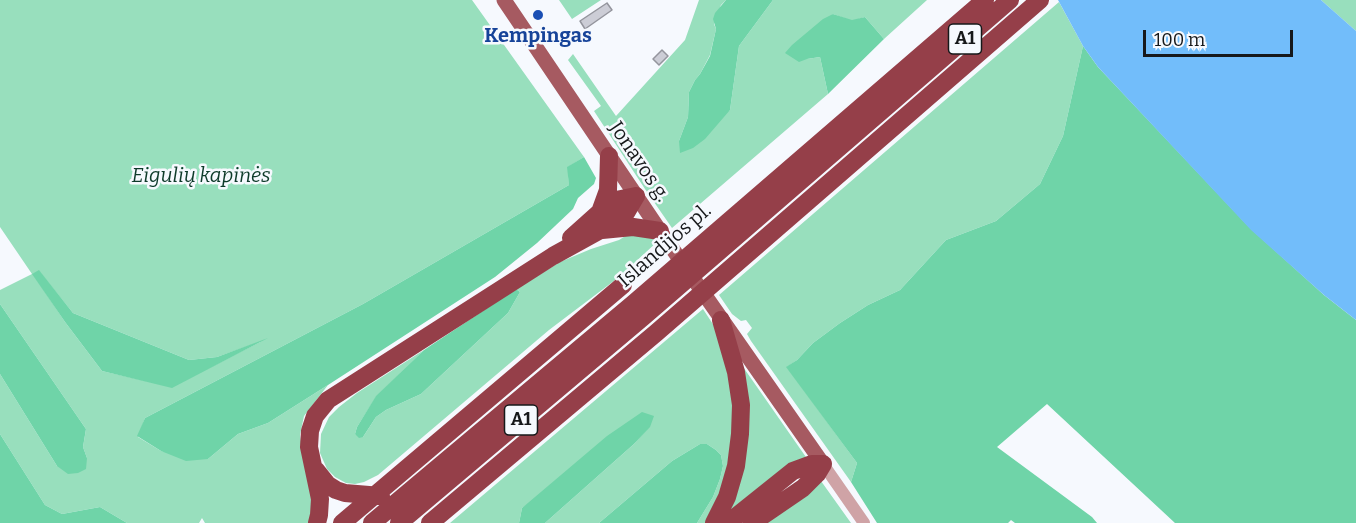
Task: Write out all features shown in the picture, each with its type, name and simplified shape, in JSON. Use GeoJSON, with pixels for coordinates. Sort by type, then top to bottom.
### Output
{"type":"FeatureCollection","features":[{"type":"Feature","properties":{"kind":"highway","name":"Islandijos pl."},"geometry":{"type":"LineString","coordinates":[[915,71],[985,0]]}},
{"type":"Feature","properties":{"kind":"highway","name":"Islandijos pl."},"geometry":{"type":"LineString","coordinates":[[399,523],[638,310],[915,71],[1010,0]]}},
{"type":"Feature","properties":{"kind":"highway"},"geometry":{"type":"LineString","coordinates":[[430,523],[656,333],[1040,0]]}},
{"type":"Feature","properties":{"kind":"highway"},"geometry":{"type":"LineString","coordinates":[[600,212],[608,190],[609,156]]}},
{"type":"Feature","properties":{"kind":"highway"},"geometry":{"type":"LineString","coordinates":[[553,256],[616,200],[636,196]]}},
{"type":"Feature","properties":{"kind":"highway"},"geometry":{"type":"LineString","coordinates":[[317,523],[320,499],[309,447],[310,431],[315,416],[328,400],[553,256],[601,230],[626,213],[636,196]]}},
{"type":"Feature","properties":{"kind":"highway"},"geometry":{"type":"LineString","coordinates":[[601,230],[633,227],[660,231]]}},
{"type":"Feature","properties":{"kind":"highway"},"geometry":{"type":"LineString","coordinates":[[342,523],[623,285]]}},
{"type":"Feature","properties":{"kind":"highway","name":"Islandijos pl."},"geometry":{"type":"LineString","coordinates":[[372,523],[638,310]]}},
{"type":"Feature","properties":{"kind":"highway"},"geometry":{"type":"LineString","coordinates":[[714,523],[727,496],[736,466],[741,415],[736,372],[721,320]]}},
{"type":"Feature","properties":{"kind":"highway"},"geometry":{"type":"LineString","coordinates":[[728,523],[793,471],[812,464],[823,464],[818,474],[803,488],[752,523]]}},
{"type":"Feature","properties":{"kind":"highway"},"geometry":{"type":"LineString","coordinates":[[315,469],[328,485],[345,493],[365,492],[398,475]]}},
{"type":"Feature","properties":{"kind":"highway"},"geometry":{"type":"LineString","coordinates":[[353,493],[402,498]]}},
{"type":"Feature","properties":{"kind":"main road","name":"Jonavos g."},"geometry":{"type":"LineString","coordinates":[[504,0],[721,320],[823,464]]}},
{"type":"Feature","properties":{"kind":"street"},"geometry":{"type":"LineString","coordinates":[[823,464],[864,523]]}},
{"type":"Feature","properties":{"kind":"green space","name":"Eigulių kapinės"},"geometry":{"type":"Polygon","coordinates":[[[0,0],[472,0],[584,157],[568,167],[569,185],[363,304],[145,418],[138,437],[161,451],[208,459],[238,434],[268,423],[328,385],[304,416],[300,435],[313,490],[310,523],[205,523],[202,518],[199,523],[127,523],[100,507],[62,514],[45,505],[0,434],[0,374],[57,466],[87,458],[83,447],[86,429],[0,304],[0,290],[32,274],[0,227],[0,0]],[[39,271],[33,274],[102,371],[172,387],[262,341],[217,357],[189,360],[73,313],[39,271]]]}},
{"type":"Feature","properties":{"kind":"green space"},"geometry":{"type":"Polygon","coordinates":[[[559,0],[601,0],[572,19],[559,0]]]}},
{"type":"Feature","properties":{"kind":"green space"},"geometry":{"type":"Polygon","coordinates":[[[699,0],[726,0],[721,5],[714,24],[716,29],[710,55],[689,92],[688,117],[679,141],[730,110],[739,46],[773,0],[927,0],[884,39],[865,17],[852,21],[833,14],[807,59],[820,57],[828,94],[672,228],[594,111],[601,106],[568,60],[573,54],[616,116],[685,40],[699,0]]]}},
{"type":"Feature","properties":{"kind":"green space"},"geometry":{"type":"Polygon","coordinates":[[[726,0],[773,0],[739,46],[730,110],[705,139],[693,148],[680,153],[679,141],[688,117],[689,92],[710,56],[716,29],[713,19],[726,0]]]}},
{"type":"Feature","properties":{"kind":"green space"},"geometry":{"type":"Polygon","coordinates":[[[1321,0],[1356,0],[1356,31],[1339,16],[1321,0]]]}},
{"type":"Feature","properties":{"kind":"green space"},"geometry":{"type":"Polygon","coordinates":[[[1059,2],[1083,46],[1063,136],[1040,184],[996,221],[946,240],[900,290],[868,305],[840,323],[813,343],[787,367],[857,463],[851,482],[751,341],[747,334],[752,328],[746,320],[741,321],[732,314],[719,295],[1059,2]]]}},
{"type":"Feature","properties":{"kind":"green space"},"geometry":{"type":"Polygon","coordinates":[[[833,14],[852,20],[865,17],[884,39],[828,94],[820,57],[799,62],[785,53],[823,19],[833,14]]]}},
{"type":"Feature","properties":{"kind":"green space"},"geometry":{"type":"Polygon","coordinates":[[[1083,46],[1098,67],[1251,229],[1324,295],[1356,320],[1356,523],[1175,523],[1047,404],[997,447],[1097,523],[1015,523],[1011,520],[1008,523],[877,523],[851,482],[857,463],[786,367],[840,323],[868,305],[900,290],[946,240],[996,221],[1040,184],[1063,136],[1083,46]]]}},
{"type":"Feature","properties":{"kind":"green space"},"geometry":{"type":"Polygon","coordinates":[[[584,157],[596,178],[594,184],[578,198],[573,209],[537,243],[495,277],[268,423],[238,434],[208,459],[186,461],[161,451],[137,436],[145,418],[363,304],[569,185],[567,167],[584,157]]]}},
{"type":"Feature","properties":{"kind":"green space"},"geometry":{"type":"Polygon","coordinates":[[[627,235],[648,235],[657,242],[619,277],[549,330],[378,475],[364,482],[346,483],[327,469],[320,453],[321,434],[329,417],[339,407],[424,350],[376,397],[357,427],[355,434],[363,437],[376,417],[421,394],[508,313],[520,292],[516,289],[560,262],[627,235]]]}},
{"type":"Feature","properties":{"kind":"green space"},"geometry":{"type":"Polygon","coordinates":[[[39,270],[73,313],[189,360],[217,357],[268,338],[172,388],[102,371],[32,274],[39,270]]]}},
{"type":"Feature","properties":{"kind":"green space"},"geometry":{"type":"Polygon","coordinates":[[[516,289],[520,292],[508,313],[421,394],[376,417],[363,437],[359,438],[355,434],[376,396],[424,350],[516,289]]]}},
{"type":"Feature","properties":{"kind":"green space"},"geometry":{"type":"Polygon","coordinates":[[[0,304],[86,429],[83,447],[87,458],[86,469],[78,473],[68,474],[57,466],[0,374],[0,304]]]}},
{"type":"Feature","properties":{"kind":"green space"},"geometry":{"type":"Polygon","coordinates":[[[703,309],[722,338],[731,376],[735,435],[732,464],[708,523],[697,523],[713,497],[723,466],[721,455],[716,450],[707,444],[700,444],[672,461],[599,523],[545,523],[634,444],[649,427],[522,508],[519,523],[450,523],[703,309]]]}},
{"type":"Feature","properties":{"kind":"green space"},"geometry":{"type":"Polygon","coordinates":[[[741,364],[808,460],[723,523],[741,364]]]}},
{"type":"Feature","properties":{"kind":"green space"},"geometry":{"type":"Polygon","coordinates":[[[642,412],[654,416],[650,427],[634,444],[545,523],[519,523],[522,508],[607,436],[642,412]]]}},
{"type":"Feature","properties":{"kind":"green space"},"geometry":{"type":"Polygon","coordinates":[[[0,434],[45,505],[62,514],[100,507],[127,523],[0,523],[0,434]]]}},
{"type":"Feature","properties":{"kind":"green space"},"geometry":{"type":"Polygon","coordinates":[[[700,444],[707,444],[716,450],[721,455],[723,466],[713,497],[697,523],[599,523],[672,461],[700,444]]]}},
{"type":"Feature","properties":{"kind":"green space"},"geometry":{"type":"Polygon","coordinates":[[[821,481],[851,523],[759,523],[821,481]]]}},
{"type":"Feature","properties":{"kind":"water"},"geometry":{"type":"Polygon","coordinates":[[[1058,0],[1321,0],[1356,31],[1356,320],[1324,295],[1251,230],[1098,67],[1083,46],[1058,0]]]}},
{"type":"Feature","properties":{"kind":"building"},"geometry":{"type":"Polygon","coordinates":[[[607,3],[612,10],[585,29],[580,21],[607,3]]]}},
{"type":"Feature","properties":{"kind":"building"},"geometry":{"type":"Polygon","coordinates":[[[662,50],[668,56],[659,65],[653,59],[662,50]]]}},
{"type":"Feature","properties":{"kind":"place","name":"Kempingas"},"geometry":{"type":"Point","coordinates":[538,15]}}]}
